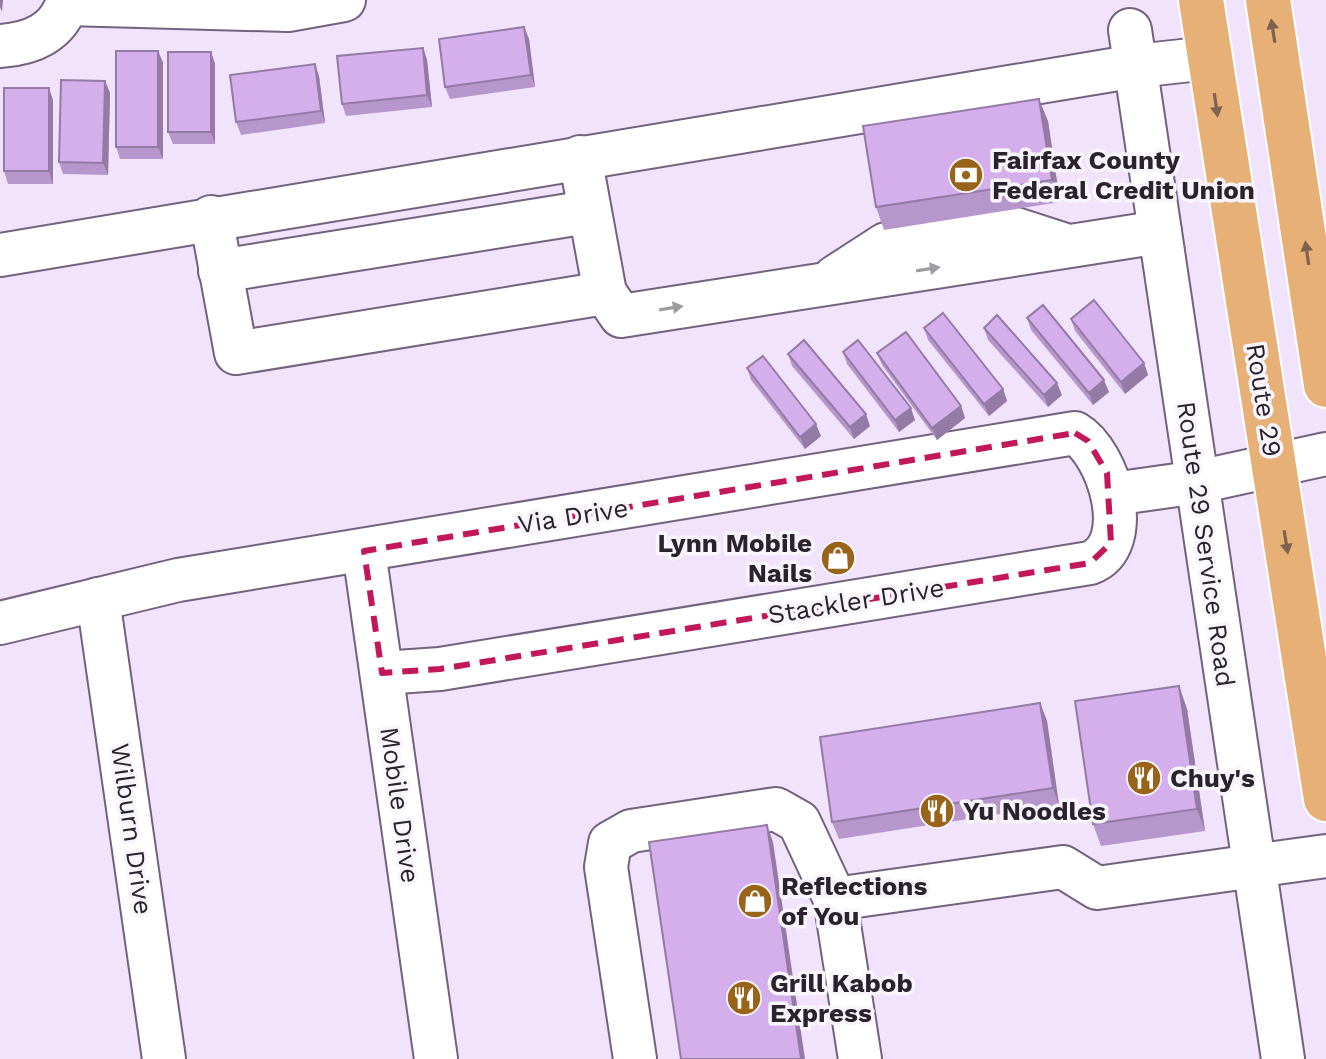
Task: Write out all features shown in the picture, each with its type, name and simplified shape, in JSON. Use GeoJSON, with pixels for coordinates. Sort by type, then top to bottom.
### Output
{"type":"FeatureCollection","features":[{"type":"Feature","properties":{"kind":"main road","name":"Route 29"},"geometry":{"type":"LineString","coordinates":[[1201,0],[1326,799]]}},
{"type":"Feature","properties":{"kind":"main road"},"geometry":{"type":"LineString","coordinates":[[1268,0],[1326,385]]}},
{"type":"Feature","properties":{"kind":"street"},"geometry":{"type":"LineString","coordinates":[[0,46],[29,44],[55,25],[68,2],[288,10],[344,0]]}},
{"type":"Feature","properties":{"kind":"street"},"geometry":{"type":"LineString","coordinates":[[0,255],[580,157],[1133,48],[1209,58]]}},
{"type":"Feature","properties":{"kind":"street","name":"Route 29 Service Road"},"geometry":{"type":"LineString","coordinates":[[1133,48],[1283,1059]]}},
{"type":"Feature","properties":{"kind":"street"},"geometry":{"type":"LineString","coordinates":[[580,157],[605,293],[621,316],[1160,232]]}},
{"type":"Feature","properties":{"kind":"street"},"geometry":{"type":"LineString","coordinates":[[220,271],[588,212]]}},
{"type":"Feature","properties":{"kind":"street"},"geometry":{"type":"LineString","coordinates":[[211,217],[236,353],[605,293]]}},
{"type":"Feature","properties":{"kind":"street","name":"Via Drive"},"geometry":{"type":"LineString","coordinates":[[0,623],[178,580],[1075,433],[1088,441],[1107,473],[1113,494]]}},
{"type":"Feature","properties":{"kind":"street"},"geometry":{"type":"LineString","coordinates":[[1113,494],[1198,482],[1326,454]]}},
{"type":"Feature","properties":{"kind":"street","name":"Stackler Drive"},"geometry":{"type":"LineString","coordinates":[[382,673],[440,669],[1090,563],[1107,553],[1111,543],[1113,494]]}},
{"type":"Feature","properties":{"kind":"street","name":"Mobile Drive"},"geometry":{"type":"LineString","coordinates":[[364,551],[436,1059]]}},
{"type":"Feature","properties":{"kind":"street","name":"Wilburn Drive"},"geometry":{"type":"LineString","coordinates":[[98,599],[164,1059]]}},
{"type":"Feature","properties":{"kind":"street"},"geometry":{"type":"LineString","coordinates":[[635,1059],[606,867],[610,843],[631,831],[776,809],[799,822],[835,899],[860,1059]]}},
{"type":"Feature","properties":{"kind":"street"},"geometry":{"type":"LineString","coordinates":[[835,899],[1063,867],[1097,888],[1326,856]]}},
{"type":"Feature","properties":{"kind":"highlighted area"},"geometry":{"type":"Polygon","coordinates":[[[1075,433],[1088,441],[1107,473],[1111,543],[1090,563],[440,669],[382,673],[364,551],[1075,433]]]}},
{"type":"Feature","properties":{"kind":"building"},"geometry":{"type":"Polygon","coordinates":[[[524,27],[531,75],[445,87],[439,39],[524,27]]]}},
{"type":"Feature","properties":{"kind":"building"},"geometry":{"type":"Polygon","coordinates":[[[423,48],[427,95],[342,104],[337,56],[423,48]]]}},
{"type":"Feature","properties":{"kind":"building"},"geometry":{"type":"Polygon","coordinates":[[[116,51],[158,51],[158,147],[116,147],[116,51]]]}},
{"type":"Feature","properties":{"kind":"building"},"geometry":{"type":"Polygon","coordinates":[[[168,52],[211,52],[211,132],[168,132],[168,52]]]}},
{"type":"Feature","properties":{"kind":"building"},"geometry":{"type":"Polygon","coordinates":[[[315,64],[321,111],[236,122],[230,75],[315,64]]]}},
{"type":"Feature","properties":{"kind":"building"},"geometry":{"type":"Polygon","coordinates":[[[61,80],[105,81],[103,163],[59,162],[61,80]]]}},
{"type":"Feature","properties":{"kind":"building"},"geometry":{"type":"Polygon","coordinates":[[[4,88],[49,88],[49,171],[4,171],[4,88]]]}},
{"type":"Feature","properties":{"kind":"building","name":"Fairfax County Federal Credit Union"},"geometry":{"type":"Polygon","coordinates":[[[1039,99],[1052,180],[876,207],[863,126],[1039,99]]]}},
{"type":"Feature","properties":{"kind":"building"},"geometry":{"type":"Polygon","coordinates":[[[1094,300],[1144,363],[1121,382],[1071,319],[1094,300]]]}},
{"type":"Feature","properties":{"kind":"building"},"geometry":{"type":"Polygon","coordinates":[[[1043,305],[1104,380],[1089,393],[1027,318],[1043,305]]]}},
{"type":"Feature","properties":{"kind":"building"},"geometry":{"type":"Polygon","coordinates":[[[943,313],[1003,389],[984,404],[924,328],[943,313]]]}},
{"type":"Feature","properties":{"kind":"building"},"geometry":{"type":"Polygon","coordinates":[[[997,315],[1057,383],[1044,395],[984,328],[997,315]]]}},
{"type":"Feature","properties":{"kind":"building"},"geometry":{"type":"Polygon","coordinates":[[[906,332],[961,406],[932,428],[877,353],[906,332]]]}},
{"type":"Feature","properties":{"kind":"building"},"geometry":{"type":"Polygon","coordinates":[[[804,340],[866,414],[850,427],[788,354],[804,340]]]}},
{"type":"Feature","properties":{"kind":"building"},"geometry":{"type":"Polygon","coordinates":[[[858,340],[911,408],[895,420],[843,352],[858,340]]]}},
{"type":"Feature","properties":{"kind":"building"},"geometry":{"type":"Polygon","coordinates":[[[763,356],[816,424],[800,437],[747,368],[763,356]]]}},
{"type":"Feature","properties":{"kind":"building","name":"Chuy's"},"geometry":{"type":"Polygon","coordinates":[[[1179,686],[1197,809],[1093,824],[1075,701],[1179,686]]]}},
{"type":"Feature","properties":{"kind":"building"},"geometry":{"type":"Polygon","coordinates":[[[1040,703],[1053,788],[832,822],[820,737],[1040,703]]]}},
{"type":"Feature","properties":{"kind":"building"},"geometry":{"type":"Polygon","coordinates":[[[767,825],[801,1059],[681,1059],[649,842],[767,825]]]}},
{"type":"Feature","properties":{"kind":"place","name":"Fairfax County Federal Credit Union"},"geometry":{"type":"Point","coordinates":[966,175]}},
{"type":"Feature","properties":{"kind":"place","name":"Lynn Mobile Nails"},"geometry":{"type":"Point","coordinates":[838,558]}},
{"type":"Feature","properties":{"kind":"place","name":"Chuy's"},"geometry":{"type":"Point","coordinates":[1144,778]}},
{"type":"Feature","properties":{"kind":"place","name":"Yu Noodles"},"geometry":{"type":"Point","coordinates":[937,811]}},
{"type":"Feature","properties":{"kind":"place","name":"Reflections of You"},"geometry":{"type":"Point","coordinates":[755,901]}},
{"type":"Feature","properties":{"kind":"place","name":"Grill Kabob Express"},"geometry":{"type":"Point","coordinates":[744,998]}}]}
